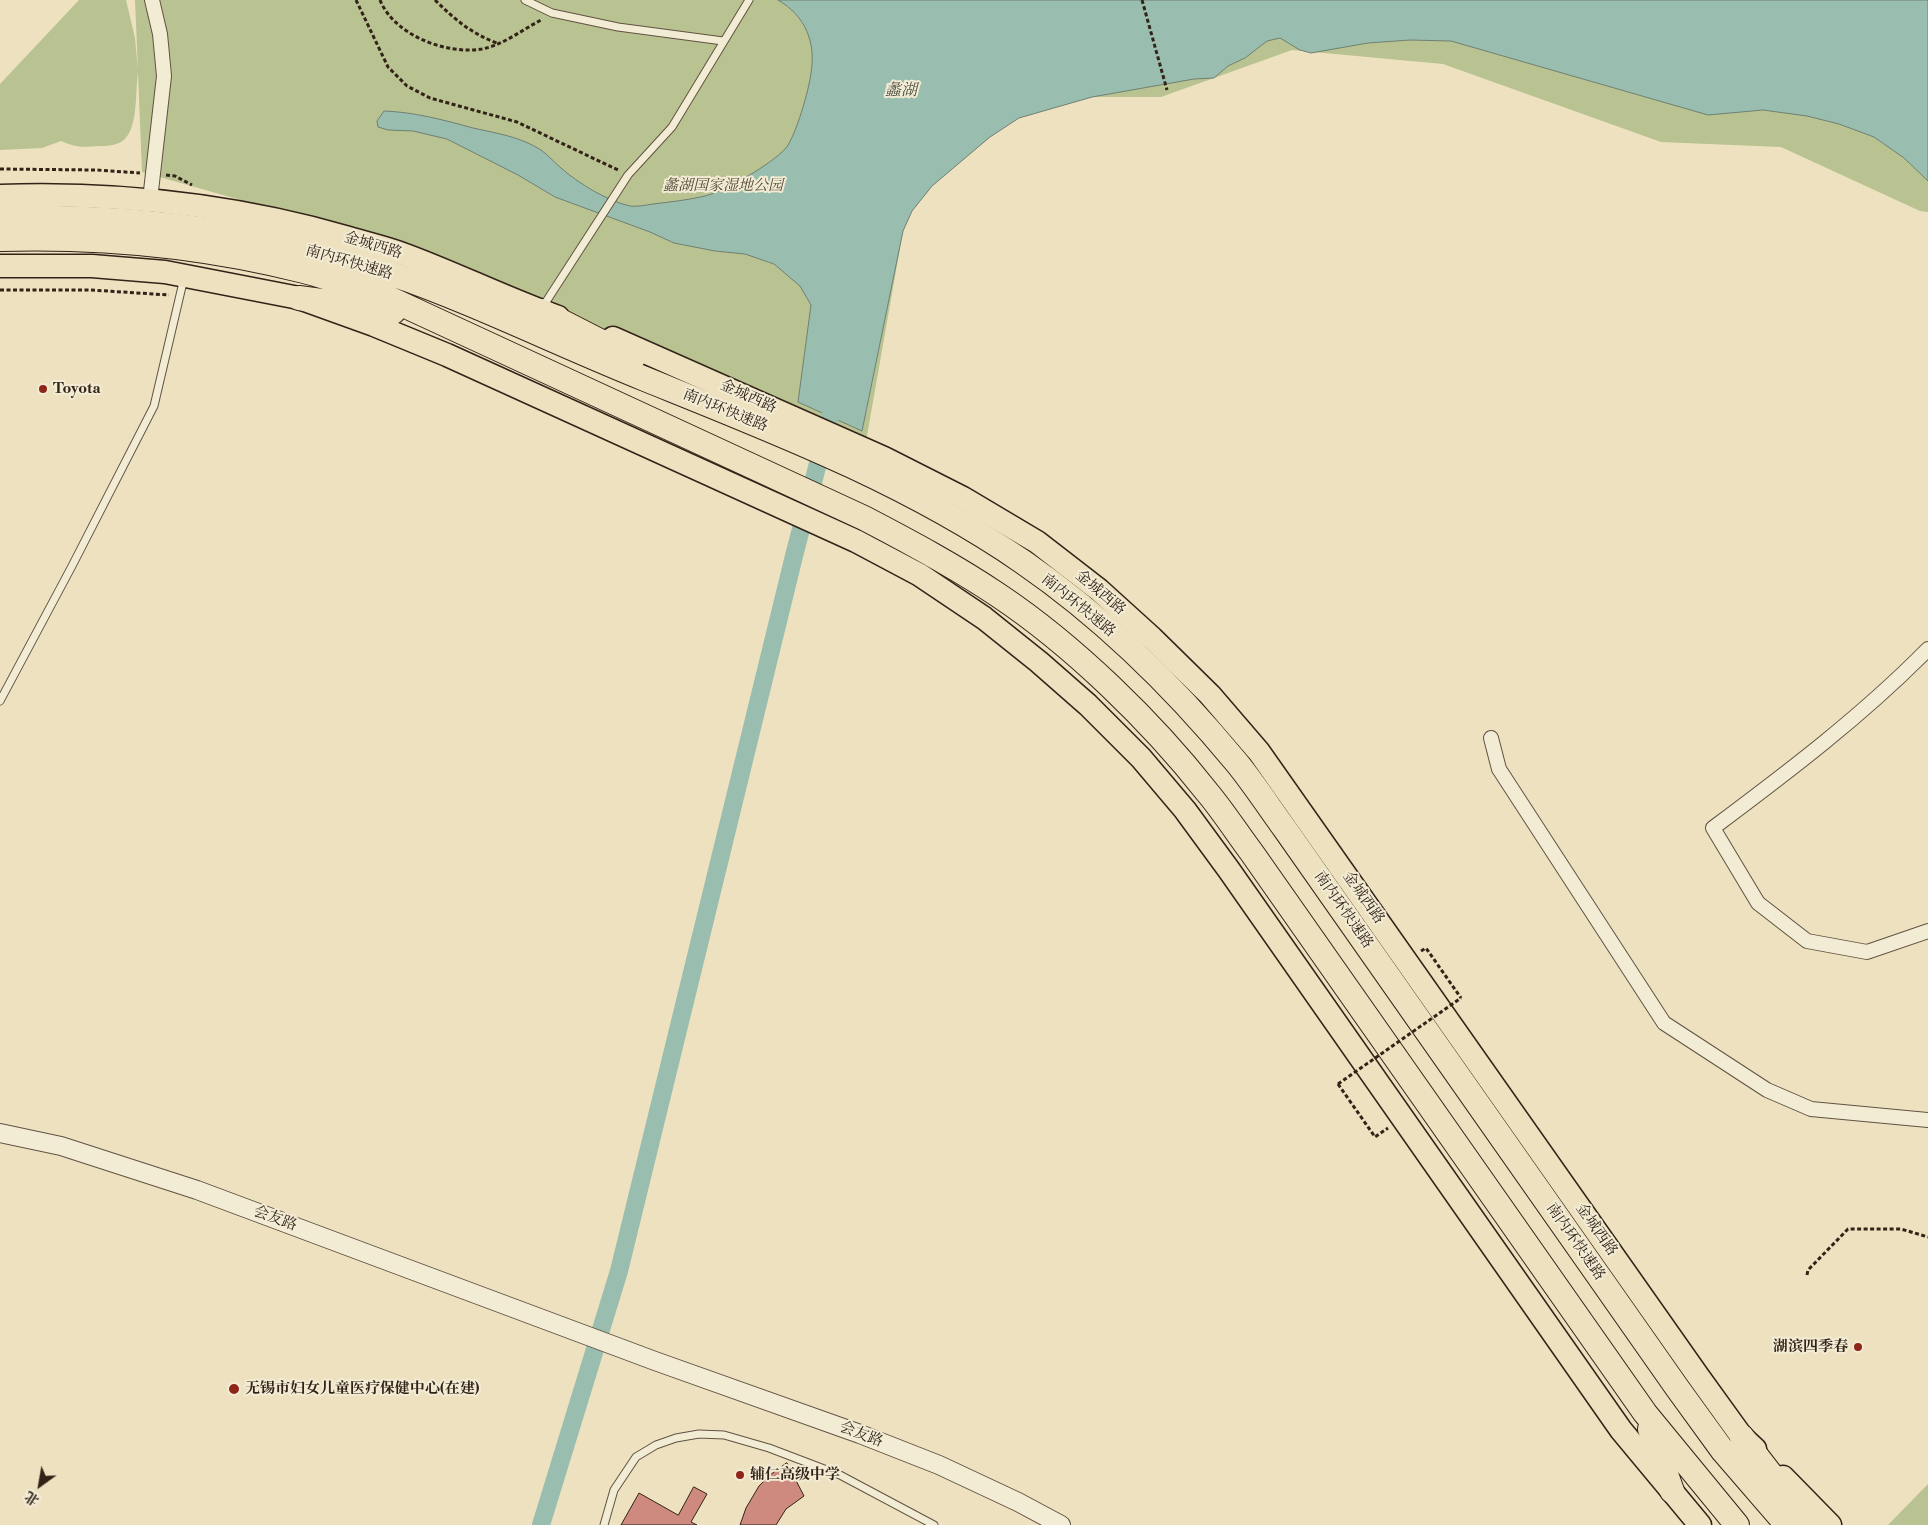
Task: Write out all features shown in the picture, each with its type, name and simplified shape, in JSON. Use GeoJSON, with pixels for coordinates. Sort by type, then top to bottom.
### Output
{"type":"FeatureCollection","features":[{"type":"Feature","properties":{"kind":"highway","name":"南内环快速路"},"geometry":{"type":"LineString","coordinates":[[0,218],[94,219],[170,224],[242,235],[311,251],[392,274],[642,378],[764,415],[880,468],[952,518],[1023,562],[1084,608],[1123,643],[1198,718],[1240,766],[1718,1444],[1787,1525]]}},
{"type":"Feature","properties":{"kind":"highway","name":"南内环快速路"},"geometry":{"type":"LineString","coordinates":[[0,239],[93,240],[168,246],[238,256],[306,271],[384,296],[457,330],[745,477],[864,518],[932,554],[1000,596],[1057,640],[1107,685],[1162,739],[1208,792],[1645,1413],[1737,1525]]}},
{"type":"Feature","properties":{"kind":"highway"},"geometry":{"type":"LineString","coordinates":[[299,298],[380,309],[457,330]]}},
{"type":"Feature","properties":{"kind":"highway"},"geometry":{"type":"LineString","coordinates":[[541,311],[764,415]]}},
{"type":"Feature","properties":{"kind":"highway"},"geometry":{"type":"LineString","coordinates":[[1645,1413],[1672,1491]]}},
{"type":"Feature","properties":{"kind":"highway"},"geometry":{"type":"LineString","coordinates":[[1742,1436],[1810,1525]]}},
{"type":"Feature","properties":{"kind":"main road","name":"金城西路"},"geometry":{"type":"LineString","coordinates":[[0,196],[95,196],[150,200],[246,213],[317,229],[399,253],[541,311]]}},
{"type":"Feature","properties":{"kind":"main road"},"geometry":{"type":"LineString","coordinates":[[0,266],[92,266],[165,272],[182,285],[299,298],[374,325],[745,477],[856,541],[920,574],[984,618],[1039,662],[1088,705],[1147,766],[1185,810],[1621,1430],[1700,1525]]}},
{"type":"Feature","properties":{"kind":"main road","name":"金城西路"},"geometry":{"type":"LineString","coordinates":[[880,468],[963,498],[1037,542],[1099,590],[1152,638],[1210,695],[1258,752],[1305,815],[1742,1436],[1830,1525]]}},
{"type":"Feature","properties":{"kind":"street"},"geometry":{"type":"LineString","coordinates":[[150,200],[164,76],[160,34],[152,0]]}},
{"type":"Feature","properties":{"kind":"street"},"geometry":{"type":"LineString","coordinates":[[1928,650],[1890,687],[1798,765],[1713,828],[1758,903],[1807,941],[1867,952],[1928,931]]}},
{"type":"Feature","properties":{"kind":"street"},"geometry":{"type":"LineString","coordinates":[[1491,738],[1498,769],[1664,1023],[1767,1090],[1811,1108],[1928,1120]]}},
{"type":"Feature","properties":{"kind":"street","name":"会友路"},"geometry":{"type":"LineString","coordinates":[[0,1132],[61,1146],[197,1190],[655,1361],[878,1441],[939,1466],[1040,1517],[1061,1525]]}},
{"type":"Feature","properties":{"kind":"lane"},"geometry":{"type":"LineString","coordinates":[[525,0],[552,13],[618,27],[723,41]]}},
{"type":"Feature","properties":{"kind":"lane"},"geometry":{"type":"LineString","coordinates":[[541,311],[628,175],[672,127],[748,0]]}},
{"type":"Feature","properties":{"kind":"lane"},"geometry":{"type":"LineString","coordinates":[[0,701],[154,406],[182,285]]}},
{"type":"Feature","properties":{"kind":"lane"},"geometry":{"type":"LineString","coordinates":[[604,1525],[614,1490],[636,1457],[656,1445],[676,1438],[699,1434],[724,1435],[769,1448],[840,1475],[934,1525]]}},
{"type":"Feature","properties":{"kind":"path"},"geometry":{"type":"LineString","coordinates":[[356,0],[388,67],[407,86],[430,98],[517,122],[628,175]]}},
{"type":"Feature","properties":{"kind":"path"},"geometry":{"type":"LineString","coordinates":[[380,0],[382,6],[405,31],[427,42],[453,50],[482,49],[498,44],[552,13]]}},
{"type":"Feature","properties":{"kind":"path"},"geometry":{"type":"LineString","coordinates":[[435,0],[454,20],[481,37],[498,44]]}},
{"type":"Feature","properties":{"kind":"path"},"geometry":{"type":"LineString","coordinates":[[1142,0],[1167,90]]}},
{"type":"Feature","properties":{"kind":"path"},"geometry":{"type":"LineString","coordinates":[[0,290],[91,290],[182,285]]}},
{"type":"Feature","properties":{"kind":"path"},"geometry":{"type":"LineString","coordinates":[[1383,1120],[1389,1128],[1376,1137],[1338,1084],[1461,998]]}},
{"type":"Feature","properties":{"kind":"path"},"geometry":{"type":"LineString","coordinates":[[1350,1072],[1355,1080]]}},
{"type":"Feature","properties":{"kind":"path"},"geometry":{"type":"LineString","coordinates":[[1807,1275],[1808,1270],[1848,1229],[1901,1229],[1928,1237]]}},
{"type":"Feature","properties":{"kind":"green space","name":"蠡湖国家湿地公园"},"geometry":{"type":"Polygon","coordinates":[[[79,0],[126,0],[135,38],[138,71],[135,0],[1928,0],[1928,212],[1920,211],[1781,147],[1661,142],[1443,64],[1292,50],[1161,97],[1092,97],[1019,118],[990,137],[932,186],[912,211],[903,231],[865,447],[385,241],[142,172],[138,73],[135,110],[131,129],[127,137],[121,142],[110,146],[84,147],[61,141],[42,148],[0,150],[0,84],[79,0]]]}},
{"type":"Feature","properties":{"kind":"green space"},"geometry":{"type":"Polygon","coordinates":[[[1928,1484],[1928,1525],[1888,1525],[1928,1484]]]}},
{"type":"Feature","properties":{"kind":"water","name":"蠡湖"},"geometry":{"type":"Polygon","coordinates":[[[778,0],[1928,0],[1928,181],[1904,158],[1874,137],[1839,124],[1807,116],[1763,110],[1708,115],[1451,41],[1410,40],[1368,43],[1311,53],[1300,50],[1280,38],[1267,41],[1245,58],[1228,66],[1214,78],[1194,79],[1092,97],[1019,118],[990,137],[932,186],[912,211],[903,231],[862,431],[798,402],[811,305],[800,286],[774,264],[745,254],[715,251],[674,243],[650,232],[555,197],[518,175],[447,139],[413,131],[388,130],[378,127],[377,121],[384,111],[429,117],[517,139],[541,150],[568,174],[593,191],[621,204],[630,206],[672,202],[705,196],[724,189],[770,162],[786,148],[798,123],[810,81],[812,51],[807,31],[802,22],[788,6],[778,0]]]}},
{"type":"Feature","properties":{"kind":"building"},"geometry":{"type":"Polygon","coordinates":[[[787,1463],[804,1496],[786,1509],[776,1525],[740,1525],[746,1508],[759,1486],[770,1475],[787,1463]]]}},
{"type":"Feature","properties":{"kind":"building"},"geometry":{"type":"Polygon","coordinates":[[[694,1487],[707,1494],[691,1522],[697,1525],[621,1525],[639,1493],[678,1515],[694,1487]]]}},
{"type":"Feature","properties":{"kind":"waterway"},"geometry":{"type":"LineString","coordinates":[[541,1525],[619,1271],[794,556],[830,417]]}},
{"type":"Feature","properties":{"kind":"place","name":"Toyota"},"geometry":{"type":"Point","coordinates":[43,389]}},
{"type":"Feature","properties":{"kind":"place","name":"湖滨四季春"},"geometry":{"type":"Point","coordinates":[1858,1347]}},
{"type":"Feature","properties":{"kind":"place","name":"无锡市妇女儿童医疗保健中心(在建)"},"geometry":{"type":"Point","coordinates":[234,1389]}},
{"type":"Feature","properties":{"kind":"place","name":"辅仁高级中学"},"geometry":{"type":"Point","coordinates":[740,1475]}}]}
